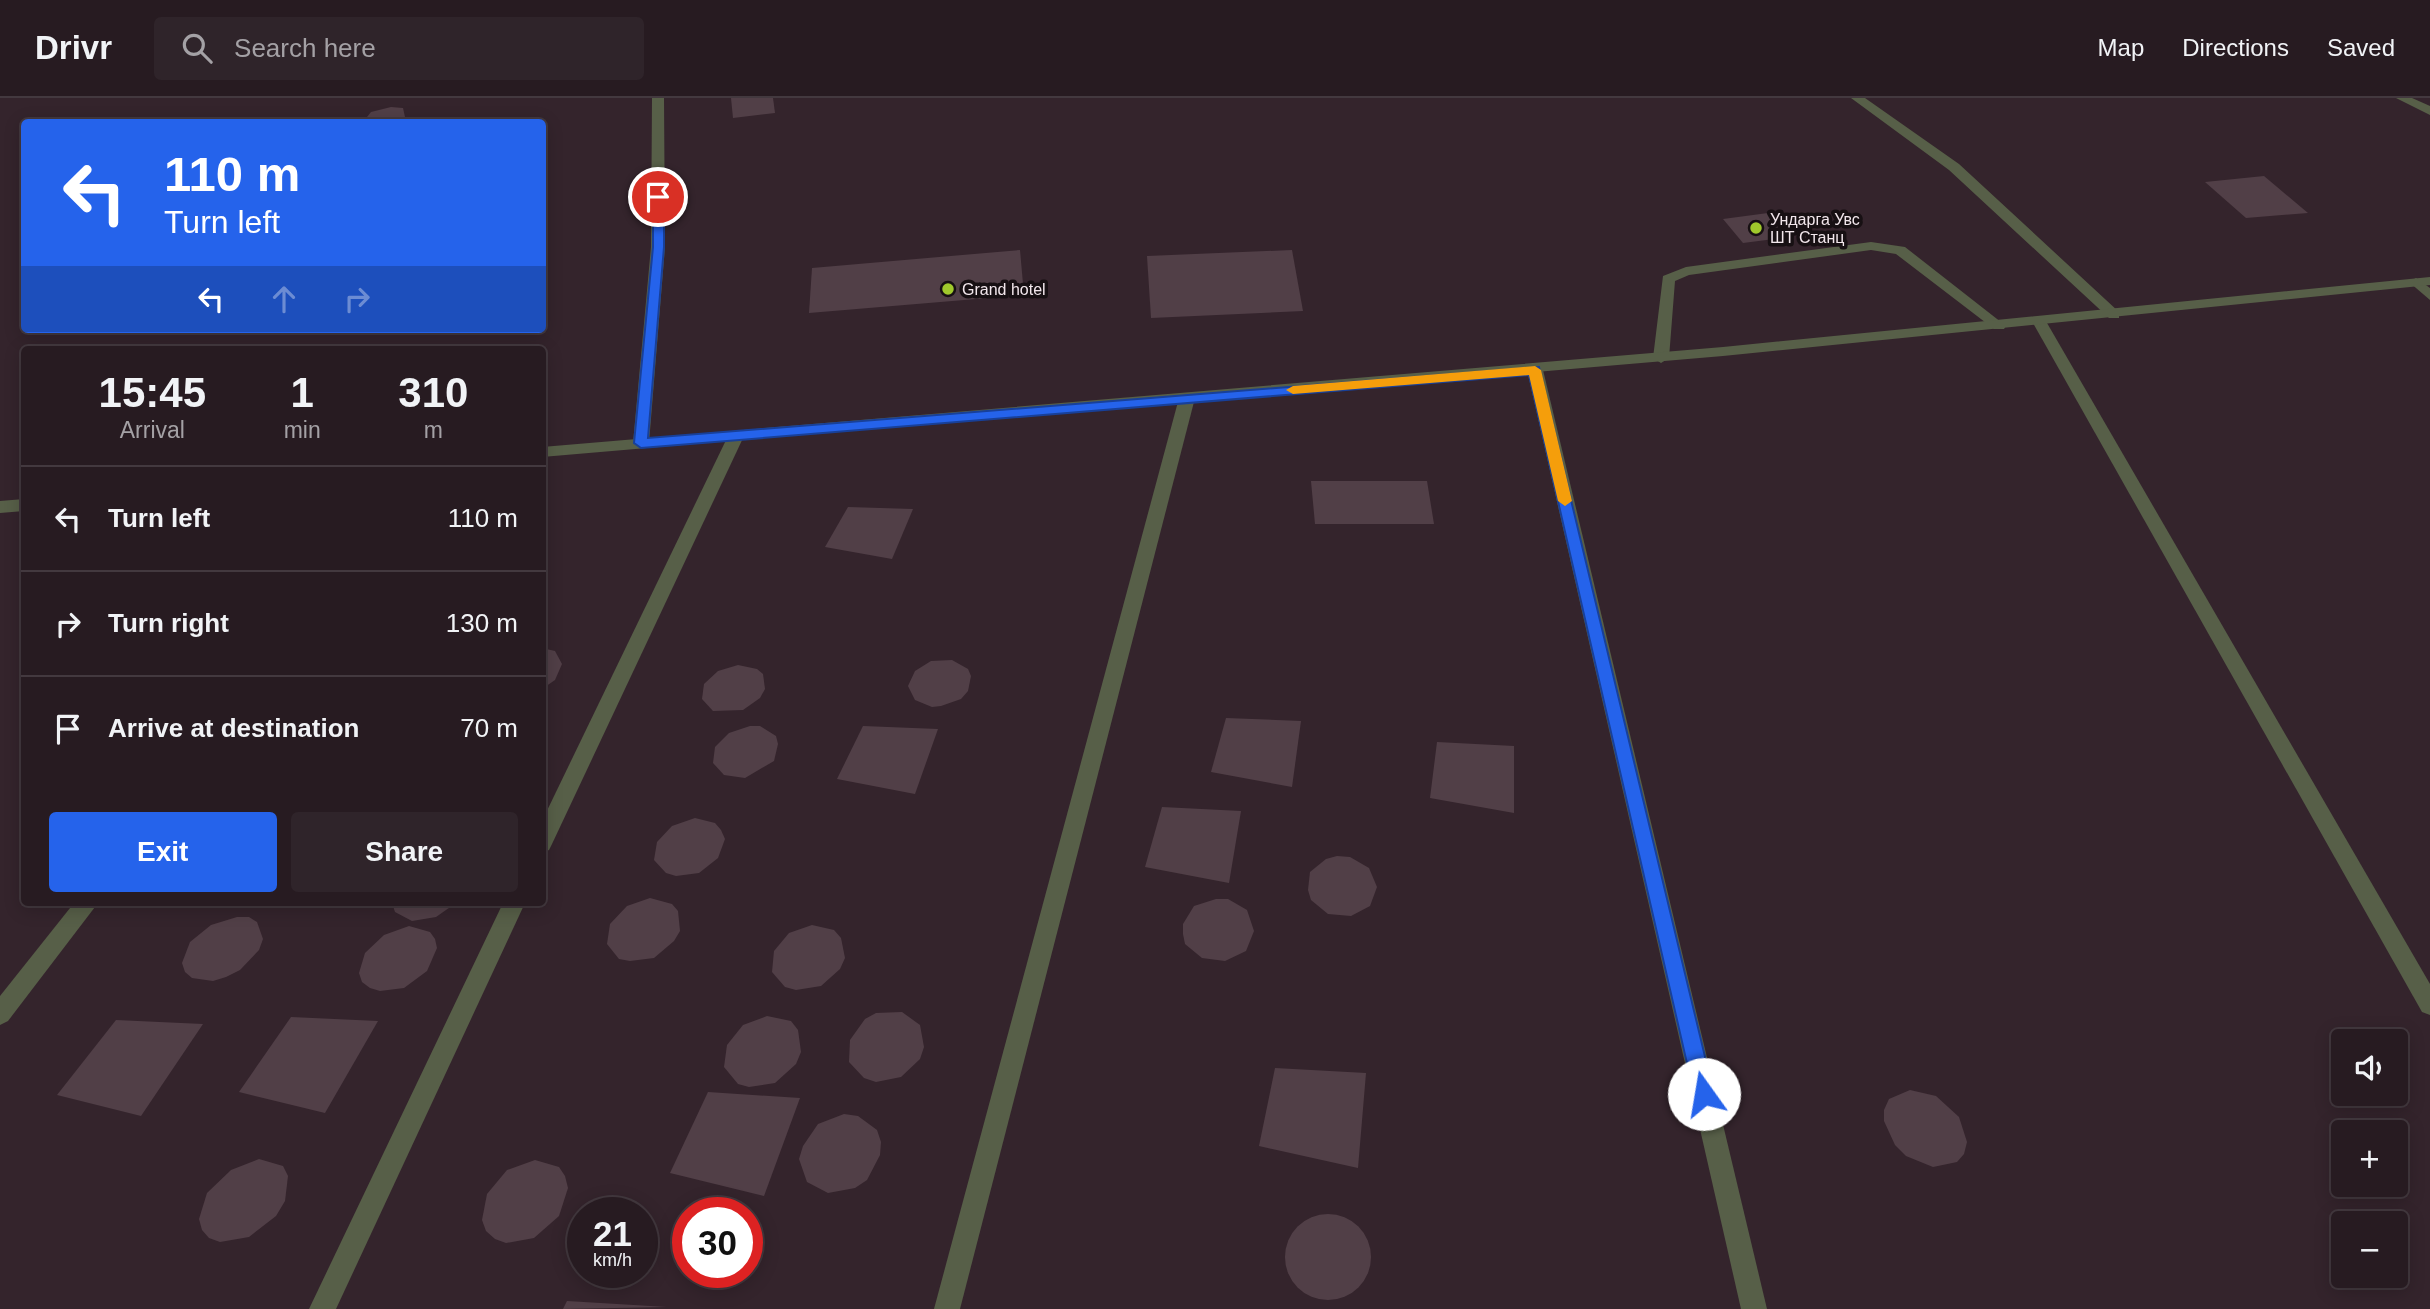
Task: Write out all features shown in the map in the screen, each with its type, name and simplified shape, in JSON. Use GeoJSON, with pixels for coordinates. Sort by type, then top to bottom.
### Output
{"type":"FeatureCollection","features":[{"type":"Feature","properties":{"kind":"street"},"geometry":{"type":"LineString","coordinates":[[641,443],[658,247],[658,98]]}},
{"type":"Feature","properties":{"kind":"street"},"geometry":{"type":"LineString","coordinates":[[1857,98],[1954,167],[2114,315]]}},
{"type":"Feature","properties":{"kind":"street"},"geometry":{"type":"LineString","coordinates":[[2402,98],[2430,111]]}},
{"type":"Feature","properties":{"kind":"street"},"geometry":{"type":"LineString","coordinates":[[1661,358],[1668,279],[1674,275],[1686,271],[1871,246],[1900,250],[1999,326]]}},
{"type":"Feature","properties":{"kind":"street"},"geometry":{"type":"LineString","coordinates":[[546,452],[1535,370],[2040,323],[2423,281],[2430,296]]}},
{"type":"Feature","properties":{"kind":"street"},"geometry":{"type":"LineString","coordinates":[[2040,323],[2430,1005]]}},
{"type":"Feature","properties":{"kind":"street"},"geometry":{"type":"LineString","coordinates":[[1535,370],[1754,1309]]}},
{"type":"Feature","properties":{"kind":"street"},"geometry":{"type":"LineString","coordinates":[[947,1309],[1187,398]]}},
{"type":"Feature","properties":{"kind":"street"},"geometry":{"type":"LineString","coordinates":[[546,836],[736,436]]}},
{"type":"Feature","properties":{"kind":"street"},"geometry":{"type":"LineString","coordinates":[[0,507],[21,505]]}},
{"type":"Feature","properties":{"kind":"street"},"geometry":{"type":"LineString","coordinates":[[0,1014],[85,906]]}},
{"type":"Feature","properties":{"kind":"street"},"geometry":{"type":"LineString","coordinates":[[322,1309],[513,906]]}},
{"type":"Feature","properties":{"kind":"building"},"geometry":{"type":"Polygon","coordinates":[[[731,98],[773,98],[775,113],[733,118],[731,98]]]}},
{"type":"Feature","properties":{"kind":"building"},"geometry":{"type":"Polygon","coordinates":[[[391,107],[403,108],[405,117],[365,119],[371,112],[391,107]]]}},
{"type":"Feature","properties":{"kind":"building"},"geometry":{"type":"Polygon","coordinates":[[[2264,176],[2308,213],[2246,218],[2205,182],[2264,176]]]}},
{"type":"Feature","properties":{"kind":"building","name":"Ундарга Увс ШТ Станц"},"geometry":{"type":"Polygon","coordinates":[[[1768,213],[1789,237],[1743,243],[1723,219],[1768,213]]]}},
{"type":"Feature","properties":{"kind":"building"},"geometry":{"type":"Polygon","coordinates":[[[1020,250],[1024,295],[809,313],[812,268],[1020,250]]]}},
{"type":"Feature","properties":{"kind":"building"},"geometry":{"type":"Polygon","coordinates":[[[1292,250],[1303,311],[1151,318],[1147,256],[1292,250]]]}},
{"type":"Feature","properties":{"kind":"building"},"geometry":{"type":"Polygon","coordinates":[[[1311,481],[1427,481],[1434,524],[1315,524],[1311,481]]]}},
{"type":"Feature","properties":{"kind":"building"},"geometry":{"type":"Polygon","coordinates":[[[848,507],[913,509],[892,559],[825,547],[848,507]]]}},
{"type":"Feature","properties":{"kind":"building"},"geometry":{"type":"Polygon","coordinates":[[[546,649],[555,651],[562,664],[555,680],[546,686],[546,649]]]}},
{"type":"Feature","properties":{"kind":"building"},"geometry":{"type":"Polygon","coordinates":[[[952,660],[968,669],[971,676],[968,691],[961,699],[932,707],[915,700],[908,686],[915,671],[931,661],[952,660]]]}},
{"type":"Feature","properties":{"kind":"building"},"geometry":{"type":"Polygon","coordinates":[[[738,665],[757,669],[763,674],[765,689],[760,698],[743,710],[713,711],[702,699],[704,684],[718,671],[738,665]]]}},
{"type":"Feature","properties":{"kind":"building"},"geometry":{"type":"Polygon","coordinates":[[[1226,718],[1301,721],[1292,787],[1211,772],[1226,718]]]}},
{"type":"Feature","properties":{"kind":"building"},"geometry":{"type":"Polygon","coordinates":[[[750,726],[760,726],[776,736],[778,744],[774,761],[745,778],[724,775],[713,763],[715,747],[729,733],[750,726]]]}},
{"type":"Feature","properties":{"kind":"building"},"geometry":{"type":"Polygon","coordinates":[[[863,726],[938,729],[915,794],[837,779],[863,726]]]}},
{"type":"Feature","properties":{"kind":"building"},"geometry":{"type":"Polygon","coordinates":[[[1437,742],[1514,746],[1514,813],[1430,798],[1437,742]]]}},
{"type":"Feature","properties":{"kind":"building"},"geometry":{"type":"Polygon","coordinates":[[[1162,807],[1241,811],[1229,883],[1145,867],[1162,807]]]}},
{"type":"Feature","properties":{"kind":"building"},"geometry":{"type":"Polygon","coordinates":[[[695,818],[715,823],[721,830],[725,839],[718,858],[699,873],[676,876],[666,873],[654,860],[657,842],[672,826],[695,818]]]}},
{"type":"Feature","properties":{"kind":"building"},"geometry":{"type":"Polygon","coordinates":[[[1350,857],[1369,868],[1377,887],[1370,906],[1351,916],[1328,914],[1311,900],[1308,890],[1310,872],[1326,859],[1350,857]]]}},
{"type":"Feature","properties":{"kind":"building"},"geometry":{"type":"Polygon","coordinates":[[[650,898],[672,904],[678,911],[680,931],[674,941],[654,958],[630,961],[619,959],[607,944],[610,924],[627,906],[650,898]]]}},
{"type":"Feature","properties":{"kind":"building"},"geometry":{"type":"Polygon","coordinates":[[[1216,899],[1228,899],[1247,910],[1254,931],[1246,951],[1225,961],[1202,958],[1185,944],[1183,934],[1183,924],[1194,906],[1216,899]]]}},
{"type":"Feature","properties":{"kind":"building"},"geometry":{"type":"Polygon","coordinates":[[[393,906],[452,906],[436,917],[412,921],[395,912],[393,906]]]}},
{"type":"Feature","properties":{"kind":"building"},"geometry":{"type":"Polygon","coordinates":[[[237,917],[249,917],[257,922],[263,939],[259,950],[240,970],[226,977],[213,981],[192,978],[185,972],[182,963],[190,942],[211,925],[237,917]]]}},
{"type":"Feature","properties":{"kind":"building"},"geometry":{"type":"Polygon","coordinates":[[[812,925],[834,930],[841,938],[845,958],[840,969],[821,986],[796,990],[785,987],[772,972],[774,951],[789,933],[812,925]]]}},
{"type":"Feature","properties":{"kind":"building"},"geometry":{"type":"Polygon","coordinates":[[[409,926],[430,932],[435,939],[437,948],[427,971],[404,988],[380,991],[370,988],[362,982],[359,973],[365,953],[384,935],[409,926]]]}},
{"type":"Feature","properties":{"kind":"building"},"geometry":{"type":"Polygon","coordinates":[[[902,1012],[920,1025],[924,1047],[920,1059],[901,1077],[876,1082],[864,1078],[849,1062],[850,1040],[865,1019],[876,1013],[902,1012]]]}},
{"type":"Feature","properties":{"kind":"building"},"geometry":{"type":"Polygon","coordinates":[[[767,1016],[791,1021],[798,1030],[801,1052],[796,1064],[775,1083],[749,1087],[738,1084],[724,1067],[727,1045],[743,1025],[767,1016]]]}},
{"type":"Feature","properties":{"kind":"building"},"geometry":{"type":"Polygon","coordinates":[[[291,1017],[378,1021],[325,1113],[239,1092],[291,1017]]]}},
{"type":"Feature","properties":{"kind":"building"},"geometry":{"type":"Polygon","coordinates":[[[116,1020],[203,1024],[141,1116],[57,1095],[116,1020]]]}},
{"type":"Feature","properties":{"kind":"building"},"geometry":{"type":"Polygon","coordinates":[[[1275,1068],[1366,1073],[1358,1168],[1259,1146],[1275,1068]]]}},
{"type":"Feature","properties":{"kind":"building"},"geometry":{"type":"Polygon","coordinates":[[[1910,1090],[1936,1096],[1959,1117],[1967,1142],[1964,1154],[1957,1162],[1933,1167],[1906,1156],[1895,1145],[1884,1121],[1884,1110],[1889,1099],[1910,1090]]]}},
{"type":"Feature","properties":{"kind":"building"},"geometry":{"type":"Polygon","coordinates":[[[708,1092],[800,1098],[764,1196],[670,1173],[708,1092]]]}},
{"type":"Feature","properties":{"kind":"building"},"geometry":{"type":"Polygon","coordinates":[[[844,1114],[858,1116],[877,1130],[881,1142],[880,1155],[867,1180],[855,1188],[828,1193],[807,1182],[799,1159],[803,1146],[818,1124],[844,1114]]]}},
{"type":"Feature","properties":{"kind":"building"},"geometry":{"type":"Polygon","coordinates":[[[259,1159],[283,1166],[288,1176],[285,1201],[276,1216],[249,1237],[220,1242],[209,1238],[202,1230],[199,1219],[207,1193],[231,1170],[259,1159]]]}},
{"type":"Feature","properties":{"kind":"building"},"geometry":{"type":"Polygon","coordinates":[[[535,1160],[559,1167],[565,1176],[568,1188],[559,1216],[534,1238],[506,1243],[495,1239],[486,1231],[482,1220],[487,1194],[507,1170],[535,1160]]]}},
{"type":"Feature","properties":{"kind":"building"},"geometry":{"type":"Polygon","coordinates":[[[1328,1214],[1344,1218],[1358,1227],[1367,1241],[1371,1257],[1367,1273],[1358,1287],[1344,1296],[1328,1300],[1312,1296],[1298,1287],[1289,1273],[1285,1257],[1289,1241],[1298,1227],[1312,1218],[1328,1214]]]}},
{"type":"Feature","properties":{"kind":"building"},"geometry":{"type":"Polygon","coordinates":[[[567,1301],[667,1307],[563,1309],[567,1301]]]}},
{"type":"Feature","properties":{"kind":"slow traffic"},"geometry":{"type":"LineString","coordinates":[[1293,390],[1535,370],[1565,501]]}},
{"type":"Feature","properties":{"kind":"place","name":"Ундарга Увс ШТ Станц"},"geometry":{"type":"Point","coordinates":[1756,228]}},
{"type":"Feature","properties":{"kind":"place","name":"Grand hotel"},"geometry":{"type":"Point","coordinates":[948,289]}},
{"type":"Feature","properties":{"kind":"route"},"geometry":{"type":"LineString","coordinates":[[658,197],[658,247],[641,443],[1535,370],[1704,1094]]}}]}
